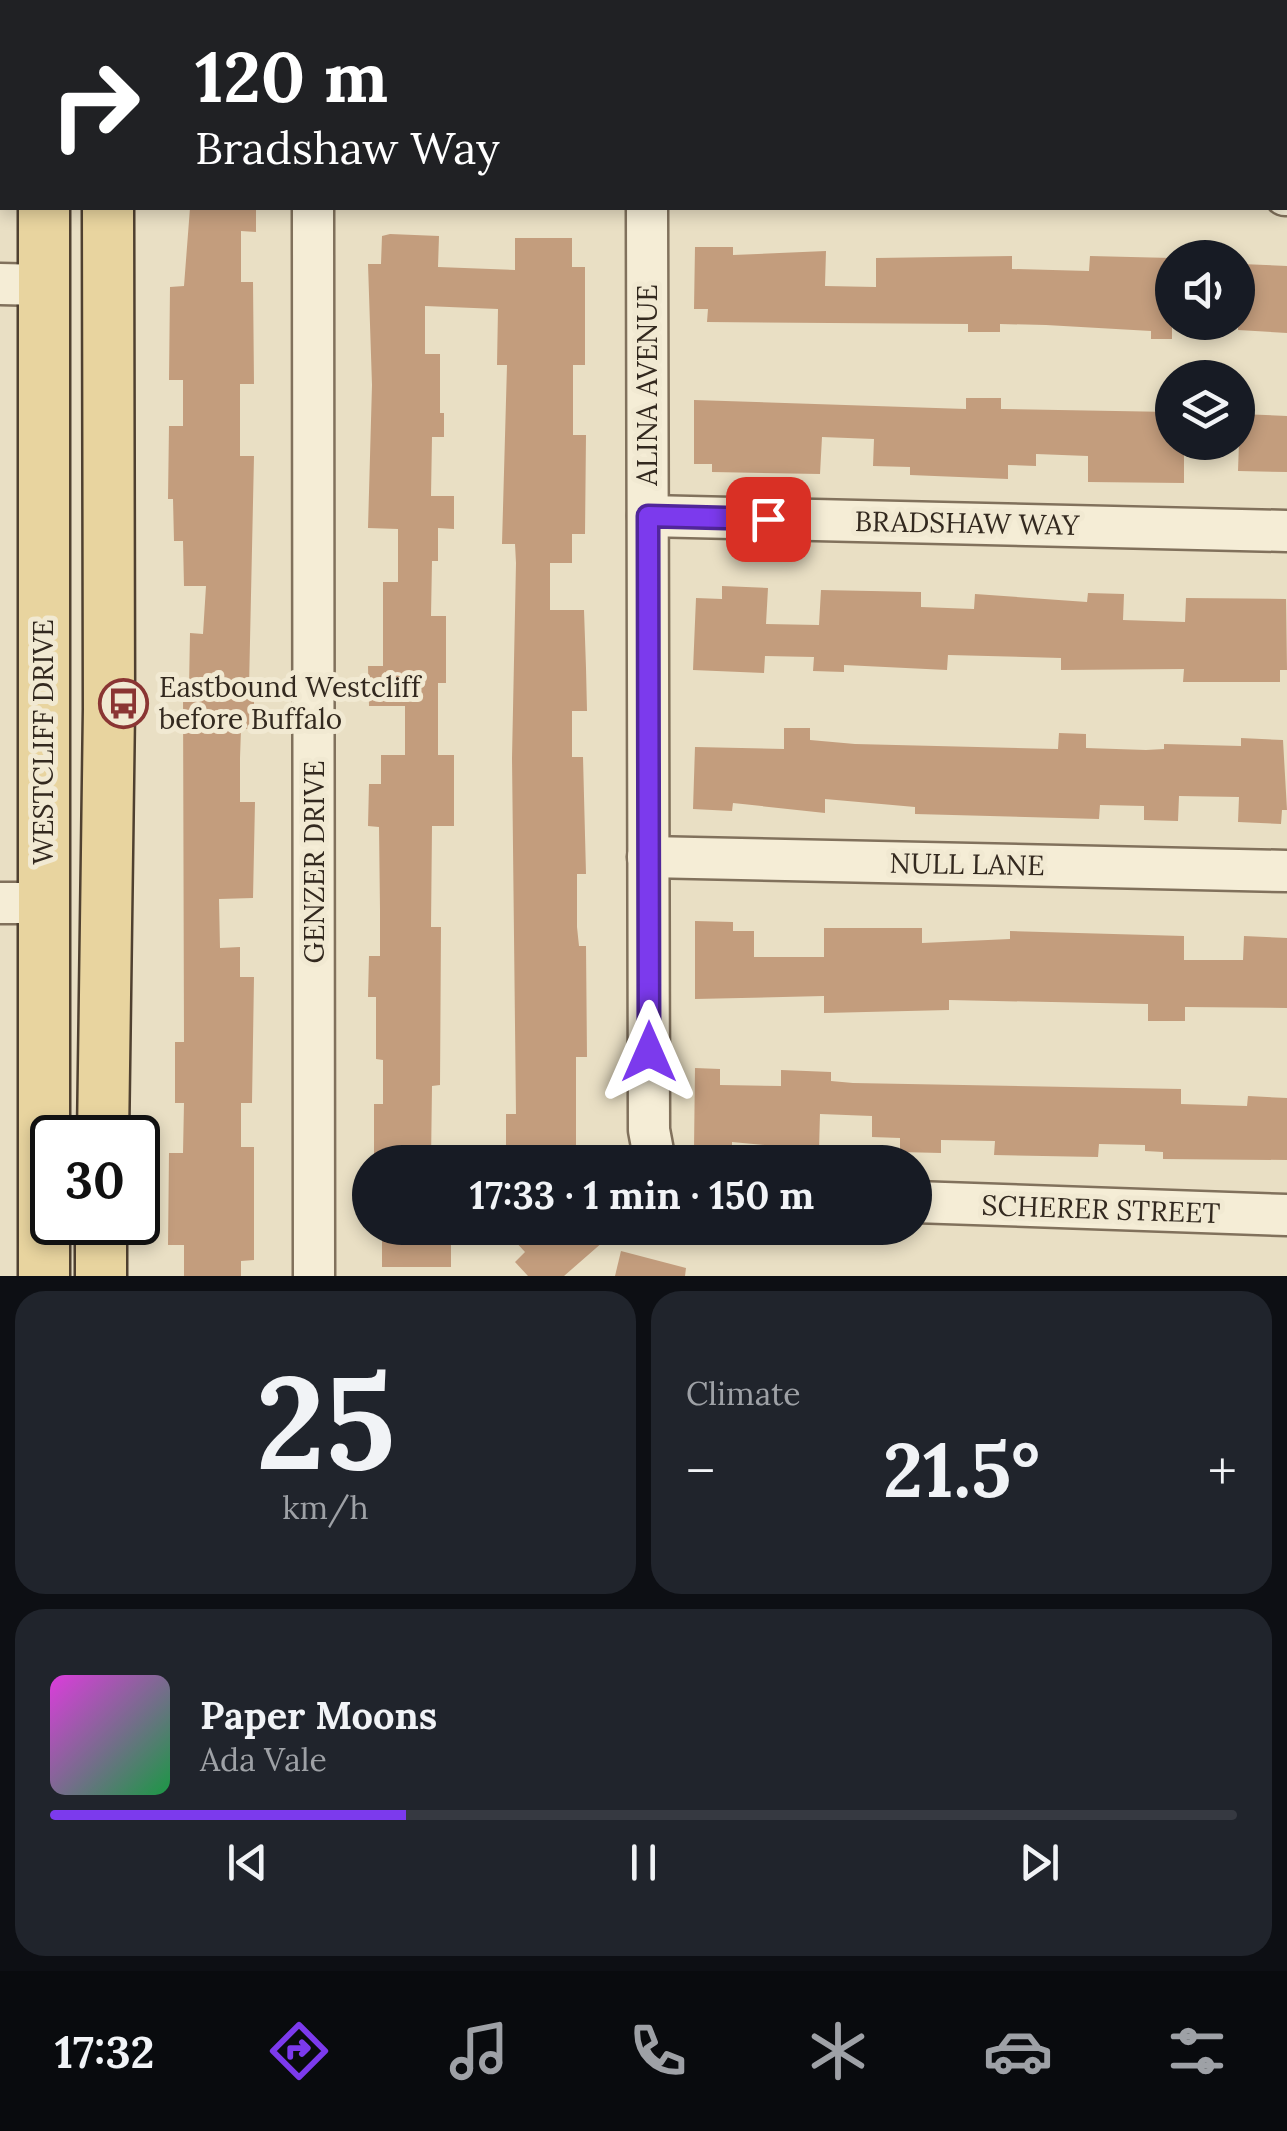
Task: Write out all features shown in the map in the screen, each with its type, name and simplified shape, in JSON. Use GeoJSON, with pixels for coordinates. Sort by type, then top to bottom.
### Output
{"type":"FeatureCollection","features":[{"type":"Feature","properties":{"kind":"main road","name":"WESTCLIFF DRIVE"},"geometry":{"type":"LineString","coordinates":[[43,210],[21,285],[22,903],[44,1276]]}},
{"type":"Feature","properties":{"kind":"main road"},"geometry":{"type":"LineString","coordinates":[[102,1115],[109,726],[108,210]]}},
{"type":"Feature","properties":{"kind":"main road"},"geometry":{"type":"LineString","coordinates":[[101,1245],[101,1276]]}},
{"type":"Feature","properties":{"kind":"street","name":"GENZER DRIVE"},"geometry":{"type":"LineString","coordinates":[[314,210],[314,1276]]}},
{"type":"Feature","properties":{"kind":"street","name":"ALINA AVENUE"},"geometry":{"type":"LineString","coordinates":[[647,210],[652,1145]]}},
{"type":"Feature","properties":{"kind":"street","name":"BRADSHAW WAY"},"geometry":{"type":"LineString","coordinates":[[648,516],[1287,530]]}},
{"type":"Feature","properties":{"kind":"street","name":"NULL LANE"},"geometry":{"type":"LineString","coordinates":[[648,857],[1287,871]]}},
{"type":"Feature","properties":{"kind":"street","name":"SCHERER STREET"},"geometry":{"type":"LineString","coordinates":[[932,1203],[1287,1216]]}},
{"type":"Feature","properties":{"kind":"building"},"geometry":{"type":"Polygon","coordinates":[[[190,210],[256,210],[256,232],[241,231],[241,282],[253,282],[254,384],[240,384],[240,456],[254,456],[249,688],[254,688],[254,729],[241,729],[240,758],[240,802],[255,802],[253,898],[219,899],[220,948],[240,947],[240,977],[254,977],[252,1103],[241,1103],[241,1147],[254,1147],[254,1260],[241,1261],[241,1276],[184,1276],[184,1245],[168,1245],[169,1153],[183,1153],[184,1103],[175,1103],[175,1042],[184,1042],[183,688],[189,688],[190,633],[203,634],[206,586],[184,586],[183,541],[174,541],[173,499],[168,499],[169,426],[183,426],[183,380],[169,380],[170,287],[184,286],[190,210]]]}},
{"type":"Feature","properties":{"kind":"building"},"geometry":{"type":"Polygon","coordinates":[[[382,236],[439,236],[438,267],[515,270],[515,238],[572,238],[572,267],[585,267],[585,365],[573,365],[573,435],[586,435],[585,534],[572,534],[572,563],[550,563],[550,610],[584,610],[587,711],[572,711],[572,757],[583,757],[586,874],[577,874],[579,946],[586,946],[587,1057],[576,1057],[576,1145],[506,1145],[506,1114],[516,1114],[512,758],[516,563],[515,544],[502,544],[507,365],[497,365],[498,309],[425,306],[425,354],[440,354],[440,413],[444,413],[444,437],[432,437],[431,496],[454,496],[454,529],[438,528],[438,561],[432,561],[431,616],[446,616],[446,683],[438,683],[438,755],[454,755],[454,826],[432,826],[431,927],[441,927],[440,1085],[432,1086],[431,1145],[374,1145],[374,1104],[383,1104],[383,1060],[376,1059],[376,997],[368,997],[369,956],[380,956],[379,827],[368,826],[369,784],[381,784],[381,755],[405,755],[405,706],[369,706],[368,666],[383,666],[383,582],[398,582],[398,529],[368,528],[372,385],[368,264],[381,264],[382,236]]]}},
{"type":"Feature","properties":{"kind":"building"},"geometry":{"type":"Polygon","coordinates":[[[695,247],[733,247],[733,255],[826,251],[825,286],[876,287],[876,258],[1012,256],[1012,269],[1089,271],[1090,256],[1155,258],[1155,339],[1151,339],[1151,331],[1046,325],[1000,324],[1000,332],[968,332],[968,324],[707,322],[708,309],[694,309],[695,247]]]}},
{"type":"Feature","properties":{"kind":"building"},"geometry":{"type":"Polygon","coordinates":[[[1255,265],[1287,266],[1287,333],[1255,331],[1255,265]]]}},
{"type":"Feature","properties":{"kind":"building"},"geometry":{"type":"Polygon","coordinates":[[[966,398],[1001,398],[1001,409],[1155,412],[1155,460],[1184,460],[1184,483],[1088,482],[1088,456],[1036,454],[1036,466],[1008,465],[1008,479],[910,475],[910,467],[873,466],[874,439],[822,437],[820,474],[712,472],[712,464],[694,464],[694,400],[966,409],[966,398]]]}},
{"type":"Feature","properties":{"kind":"building"},"geometry":{"type":"Polygon","coordinates":[[[1255,415],[1287,416],[1287,472],[1238,471],[1238,460],[1255,460],[1255,415]]]}},
{"type":"Feature","properties":{"kind":"building"},"geometry":{"type":"Polygon","coordinates":[[[722,586],[768,588],[766,624],[819,625],[821,590],[921,592],[921,607],[974,609],[975,594],[1087,602],[1088,593],[1124,594],[1123,620],[1185,622],[1186,598],[1286,599],[1287,670],[1280,670],[1280,682],[1183,682],[1184,669],[1061,670],[1061,658],[948,655],[947,670],[844,665],[844,672],[813,671],[814,657],[765,656],[764,673],[693,670],[696,598],[722,599],[722,586]]]}},
{"type":"Feature","properties":{"kind":"building"},"geometry":{"type":"Polygon","coordinates":[[[784,728],[810,728],[810,740],[855,744],[1058,749],[1059,733],[1086,734],[1086,748],[1146,750],[1164,749],[1164,744],[1241,746],[1241,738],[1283,740],[1287,810],[1282,810],[1281,824],[1238,822],[1239,797],[1179,796],[1178,821],[1144,820],[1144,806],[1100,805],[1099,819],[915,814],[915,807],[825,799],[825,813],[733,803],[732,811],[693,809],[695,747],[784,749],[784,728]]]}},
{"type":"Feature","properties":{"kind":"building"},"geometry":{"type":"Polygon","coordinates":[[[695,921],[733,922],[733,931],[754,931],[754,957],[824,957],[824,928],[922,928],[922,943],[1010,939],[1010,931],[1184,936],[1184,960],[1243,960],[1244,936],[1287,938],[1287,1008],[1185,1007],[1185,1021],[1148,1021],[1148,1004],[949,1000],[949,1010],[824,1013],[824,996],[695,999],[695,921]]]}},
{"type":"Feature","properties":{"kind":"building"},"geometry":{"type":"Polygon","coordinates":[[[695,1068],[720,1069],[720,1085],[781,1086],[781,1070],[831,1072],[831,1081],[853,1083],[1181,1089],[1181,1104],[1247,1106],[1248,1096],[1287,1098],[1287,1160],[1163,1159],[1163,1152],[1145,1151],[1145,1145],[1099,1144],[1098,1157],[994,1155],[995,1141],[941,1140],[941,1153],[932,1153],[932,1145],[900,1145],[900,1138],[872,1137],[872,1116],[820,1114],[819,1145],[694,1145],[695,1068]]]}},
{"type":"Feature","properties":{"kind":"building"},"geometry":{"type":"Polygon","coordinates":[[[382,1245],[451,1245],[451,1267],[382,1267],[382,1245]]]}},
{"type":"Feature","properties":{"kind":"building"},"geometry":{"type":"Polygon","coordinates":[[[519,1245],[600,1245],[564,1276],[528,1276],[515,1262],[525,1252],[519,1245]]]}},
{"type":"Feature","properties":{"kind":"building"},"geometry":{"type":"Polygon","coordinates":[[[621,1251],[686,1268],[685,1276],[615,1276],[621,1251]]]}},
{"type":"Feature","properties":{"kind":"place","name":"Eastbound Westcliff before Buffalo"},"geometry":{"type":"Point","coordinates":[124,703]}},
{"type":"Feature","properties":{"kind":"route"},"geometry":{"type":"LineString","coordinates":[[649,1052],[648,516],[768,519]]}}]}
